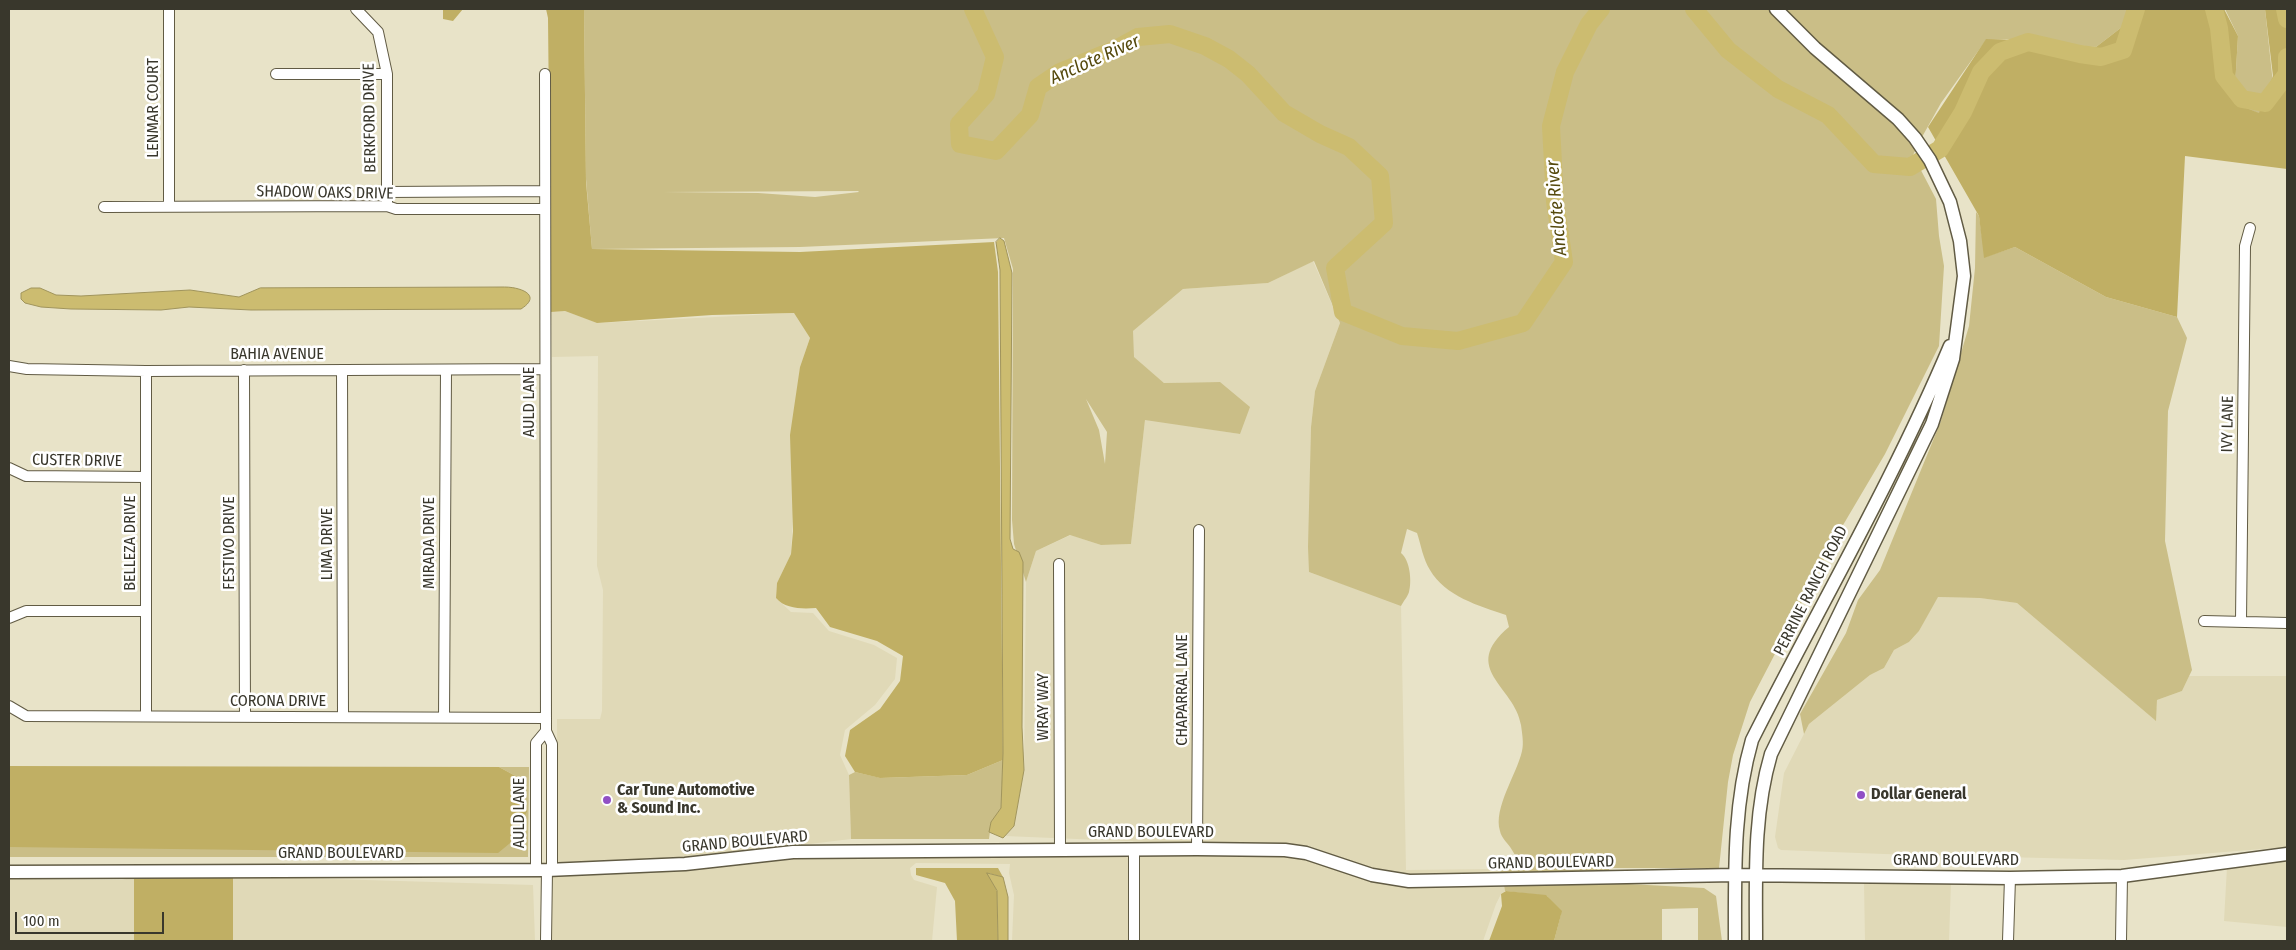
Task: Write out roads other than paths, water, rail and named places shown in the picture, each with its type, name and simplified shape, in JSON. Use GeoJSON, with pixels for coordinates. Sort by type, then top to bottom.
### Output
{"type":"FeatureCollection","features":[{"type":"Feature","properties":{"kind":"street","name":"LENMAR COURT"},"geometry":{"type":"LineString","coordinates":[[169,9],[169,207]]}},
{"type":"Feature","properties":{"kind":"street","name":"BERKFORD DRIVE"},"geometry":{"type":"LineString","coordinates":[[356,9],[378,32],[387,74],[387,206]]}},
{"type":"Feature","properties":{"kind":"street","name":"PERRINE RANCH ROAD"},"geometry":{"type":"LineString","coordinates":[[1756,941],[1757,827],[1762,784],[1770,754],[1932,424],[1953,358],[1962,304],[1964,276],[1960,241],[1950,202],[1943,183],[1915,138],[1898,119],[1814,48],[1776,9]]}},
{"type":"Feature","properties":{"kind":"street"},"geometry":{"type":"LineString","coordinates":[[276,74],[387,74]]}},
{"type":"Feature","properties":{"kind":"street","name":"AULD LANE"},"geometry":{"type":"LineString","coordinates":[[545,74],[546,731],[552,744],[545,870]]}},
{"type":"Feature","properties":{"kind":"street","name":"SHADOW OAKS DRIVE"},"geometry":{"type":"LineString","coordinates":[[387,192],[545,191]]}},
{"type":"Feature","properties":{"kind":"street","name":"SHADOW OAKS DRIVE"},"geometry":{"type":"LineString","coordinates":[[104,207],[387,206],[396,209],[545,209]]}},
{"type":"Feature","properties":{"kind":"street","name":"IVY LANE"},"geometry":{"type":"LineString","coordinates":[[2241,621],[2245,246],[2250,228]]}},
{"type":"Feature","properties":{"kind":"street","name":"PERRINE RANCH ROAD"},"geometry":{"type":"LineString","coordinates":[[1735,941],[1737,810],[1744,768],[1752,740],[1926,400],[1956,333]]}},
{"type":"Feature","properties":{"kind":"street","name":"BAHIA AVENUE"},"geometry":{"type":"LineString","coordinates":[[9,366],[27,369],[146,371],[545,369]]}},
{"type":"Feature","properties":{"kind":"street","name":"FESTIVO DRIVE"},"geometry":{"type":"LineString","coordinates":[[244,370],[245,717]]}},
{"type":"Feature","properties":{"kind":"street","name":"LIMA DRIVE"},"geometry":{"type":"LineString","coordinates":[[342,370],[343,717]]}},
{"type":"Feature","properties":{"kind":"street","name":"MIRADA DRIVE"},"geometry":{"type":"LineString","coordinates":[[444,717],[446,370]]}},
{"type":"Feature","properties":{"kind":"street","name":"BELLEZA DRIVE"},"geometry":{"type":"LineString","coordinates":[[146,371],[146,716]]}},
{"type":"Feature","properties":{"kind":"street","name":"CUSTER DRIVE"},"geometry":{"type":"LineString","coordinates":[[9,468],[26,476],[146,477]]}},
{"type":"Feature","properties":{"kind":"street","name":"CHAPARRAL LANE"},"geometry":{"type":"LineString","coordinates":[[1197,849],[1199,530]]}},
{"type":"Feature","properties":{"kind":"street","name":"WRAY WAY"},"geometry":{"type":"LineString","coordinates":[[1059,564],[1060,850]]}},
{"type":"Feature","properties":{"kind":"street"},"geometry":{"type":"LineString","coordinates":[[9,618],[26,611],[146,611]]}},
{"type":"Feature","properties":{"kind":"street"},"geometry":{"type":"LineString","coordinates":[[2204,621],[2287,623]]}},
{"type":"Feature","properties":{"kind":"street","name":"CORONA DRIVE"},"geometry":{"type":"LineString","coordinates":[[10,708],[26,716],[546,718]]}},
{"type":"Feature","properties":{"kind":"street","name":"AULD LANE"},"geometry":{"type":"LineString","coordinates":[[545,870],[536,743],[546,731]]}},
{"type":"Feature","properties":{"kind":"street"},"geometry":{"type":"LineString","coordinates":[[1134,849],[1134,941]]}},
{"type":"Feature","properties":{"kind":"street","name":"GRAND BOULEVARD"},"geometry":{"type":"LineString","coordinates":[[9,872],[545,870],[685,864],[794,852],[1197,849],[1285,850],[1306,853],[1372,875],[1409,882],[1735,875],[2010,878],[2122,876],[2287,854]]}},
{"type":"Feature","properties":{"kind":"street"},"geometry":{"type":"LineString","coordinates":[[545,870],[546,941]]}},
{"type":"Feature","properties":{"kind":"street"},"geometry":{"type":"LineString","coordinates":[[2121,941],[2122,876]]}},
{"type":"Feature","properties":{"kind":"street"},"geometry":{"type":"LineString","coordinates":[[2008,941],[2010,878]]}},
{"type":"Feature","properties":{"kind":"waterway","name":"Anclote River"},"geometry":{"type":"LineString","coordinates":[[973,9],[995,57],[986,94],[959,124],[960,144],[996,151],[1030,115],[1038,87],[1060,72],[1116,49],[1138,37],[1170,34],[1205,46],[1229,59],[1248,74],[1284,113],[1320,134],[1349,147],[1380,176],[1384,223],[1335,268],[1343,312],[1402,336],[1458,341],[1523,323],[1564,262],[1555,201],[1551,126],[1565,72],[1589,24],[1601,9]]}},
{"type":"Feature","properties":{"kind":"waterway","name":"Anclote River"},"geometry":{"type":"LineString","coordinates":[[1694,9],[1728,50],[1778,89],[1828,115],[1874,164],[1910,167],[1940,149],[1963,112],[1981,72],[2000,52],[2028,42],[2101,57],[2123,50],[2136,9]]}},
{"type":"Feature","properties":{"kind":"waterway","name":"Anclote River"},"geometry":{"type":"LineString","coordinates":[[2214,9],[2219,28],[2224,76],[2242,99],[2265,103],[2287,74],[2287,57]]}},
{"type":"Feature","properties":{"kind":"waterway","name":"Anclote River"},"geometry":{"type":"LineString","coordinates":[[2285,9],[2287,19]]}},
{"type":"Feature","properties":{"kind":"place","name":"Dollar General"},"geometry":{"type":"Point","coordinates":[1861,795]}},
{"type":"Feature","properties":{"kind":"place","name":"Car Tune Automotive & Sound Inc."},"geometry":{"type":"Point","coordinates":[607,800]}}]}
